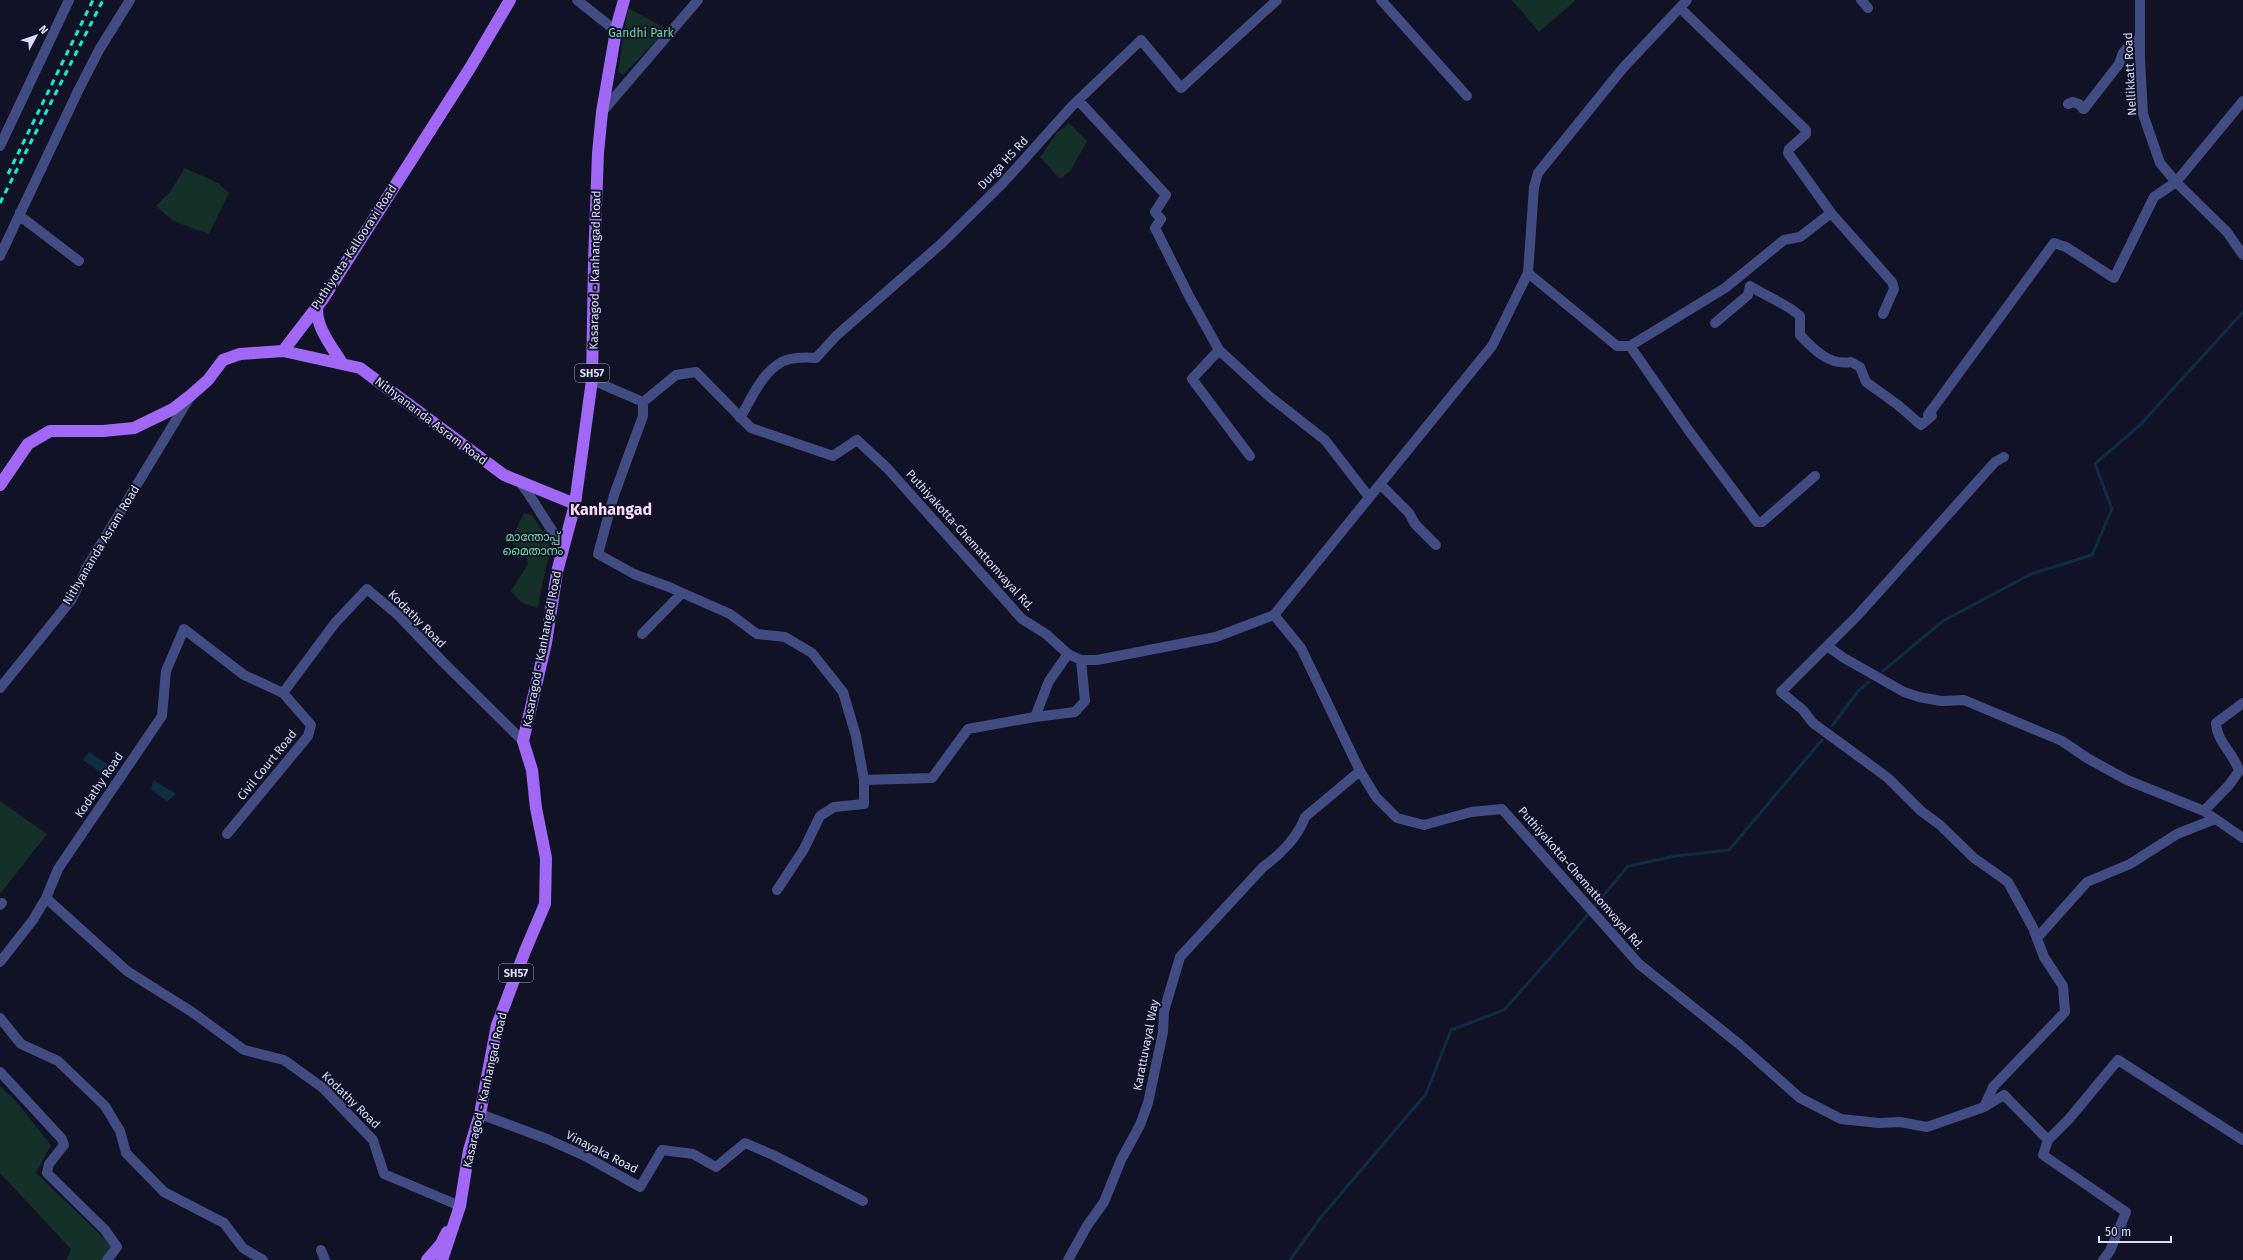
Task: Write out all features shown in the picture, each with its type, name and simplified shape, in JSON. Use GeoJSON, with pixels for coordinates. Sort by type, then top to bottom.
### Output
{"type":"FeatureCollection","features":[{"type":"Feature","properties":{"kind":"main road","name":"Puthiyotta-Kallooravi Road"},"geometry":{"type":"LineString","coordinates":[[283,350],[318,304],[466,74],[510,0]]}},
{"type":"Feature","properties":{"kind":"main road","name":"Kasaragod - Kanhangad Road"},"geometry":{"type":"LineString","coordinates":[[442,1260],[460,1206],[469,1150],[480,1114],[497,1025],[525,951],[545,904],[546,858],[536,808],[532,770],[523,741],[546,643],[557,572],[575,504],[592,380],[594,262],[602,112],[616,31],[624,0]]}},
{"type":"Feature","properties":{"kind":"main road"},"geometry":{"type":"LineString","coordinates":[[318,304],[316,313],[321,326],[342,363]]}},
{"type":"Feature","properties":{"kind":"main road"},"geometry":{"type":"LineString","coordinates":[[0,485],[28,444],[50,431],[103,431],[134,428],[173,409],[208,380],[223,360],[240,354],[283,350]]}},
{"type":"Feature","properties":{"kind":"main road","name":"Nithyananda Asram Road"},"geometry":{"type":"LineString","coordinates":[[283,350],[360,368],[504,475],[575,504]]}},
{"type":"Feature","properties":{"kind":"main road"},"geometry":{"type":"LineString","coordinates":[[427,1260],[441,1244],[460,1206]]}},
{"type":"Feature","properties":{"kind":"street"},"geometry":{"type":"LineString","coordinates":[[0,146],[69,0]]}},
{"type":"Feature","properties":{"kind":"street"},"geometry":{"type":"LineString","coordinates":[[0,256],[90,68],[130,0]]}},
{"type":"Feature","properties":{"kind":"street"},"geometry":{"type":"LineString","coordinates":[[577,0],[616,31]]}},
{"type":"Feature","properties":{"kind":"street"},"geometry":{"type":"LineString","coordinates":[[602,112],[698,0]]}},
{"type":"Feature","properties":{"kind":"street","name":"Durga HS Rd"},"geometry":{"type":"LineString","coordinates":[[740,418],[757,389],[777,364],[799,357],[816,358],[836,336],[941,244],[1002,184],[1078,100],[1142,40],[1181,88],[1277,0]]}},
{"type":"Feature","properties":{"kind":"street"},"geometry":{"type":"LineString","coordinates":[[1381,0],[1467,96]]}},
{"type":"Feature","properties":{"kind":"street","name":"Nellikkatt Road"},"geometry":{"type":"LineString","coordinates":[[2140,0],[2143,114],[2160,163],[2176,182],[2228,232],[2243,255]]}},
{"type":"Feature","properties":{"kind":"street"},"geometry":{"type":"LineString","coordinates":[[1274,615],[1492,346],[1528,273],[1534,187],[1538,173],[1623,68],[1683,4],[1806,130],[1806,134],[1789,149],[1788,153],[1831,213],[1892,282],[1894,289],[1883,314]]}},
{"type":"Feature","properties":{"kind":"street"},"geometry":{"type":"LineString","coordinates":[[2068,104],[2073,102],[2079,104],[2084,109],[2119,64],[2123,52],[2133,41],[2140,39]]}},
{"type":"Feature","properties":{"kind":"street"},"geometry":{"type":"LineString","coordinates":[[1078,100],[1166,195],[1154,212],[1161,219],[1156,228],[1189,296],[1220,350],[1270,397],[1325,440],[1369,497]]}},
{"type":"Feature","properties":{"kind":"street"},"geometry":{"type":"LineString","coordinates":[[1715,323],[1748,295],[1750,286],[1767,297],[1787,305],[1800,316],[1800,335],[1813,349],[1840,364],[1851,362],[1860,367],[1866,382],[1898,405],[1921,425],[1932,416],[1928,415],[2054,243],[2066,247],[2114,278],[2154,197],[2176,182],[2243,101]]}},
{"type":"Feature","properties":{"kind":"street"},"geometry":{"type":"LineString","coordinates":[[20,212],[20,216],[79,261]]}},
{"type":"Feature","properties":{"kind":"street"},"geometry":{"type":"LineString","coordinates":[[1528,273],[1617,346],[1630,346],[1725,288],[1784,240],[1800,238],[1831,213]]}},
{"type":"Feature","properties":{"kind":"street"},"geometry":{"type":"LineString","coordinates":[[1630,346],[1689,431],[1757,522],[1762,522],[1815,476]]}},
{"type":"Feature","properties":{"kind":"street"},"geometry":{"type":"LineString","coordinates":[[1220,350],[1192,379],[1250,456]]}},
{"type":"Feature","properties":{"kind":"street","name":"Puthiyakotta-Chemattomvayal Rd."},"geometry":{"type":"LineString","coordinates":[[644,402],[676,375],[696,372],[751,428],[833,456],[858,440],[888,469],[1022,619],[1046,634],[1068,654],[1081,660],[1097,660],[1216,637],[1274,615],[1301,648],[1360,771],[1376,798],[1397,818],[1424,825],[1471,812],[1502,809],[1639,964],[1739,1044],[1800,1098],[1841,1119],[1879,1123],[1900,1122],[1927,1127],[1984,1107],[2004,1095],[2048,1140]]}},
{"type":"Feature","properties":{"kind":"street"},"geometry":{"type":"LineString","coordinates":[[592,380],[644,402],[643,416],[621,475],[598,554],[634,574],[730,614],[757,634],[785,637],[812,652],[843,692],[856,736],[864,780],[864,804],[834,807],[820,816],[804,849],[777,890]]}},
{"type":"Feature","properties":{"kind":"street","name":"Nithyananda Asram Road"},"geometry":{"type":"LineString","coordinates":[[0,688],[72,599],[88,567],[191,395]]}},
{"type":"Feature","properties":{"kind":"street"},"geometry":{"type":"LineString","coordinates":[[1984,1107],[1993,1087],[2065,1012],[2063,986],[2044,957],[2037,938],[2008,882],[1974,858],[1940,825],[1921,811],[1888,778],[1813,723],[1803,710],[1781,692],[1858,615],[1995,462],[2004,457]]}},
{"type":"Feature","properties":{"kind":"street"},"geometry":{"type":"LineString","coordinates":[[519,481],[528,492],[553,534],[564,547]]}},
{"type":"Feature","properties":{"kind":"street"},"geometry":{"type":"LineString","coordinates":[[1380,484],[1409,513],[1415,524],[1436,545]]}},
{"type":"Feature","properties":{"kind":"street","name":"Kodathy Road"},"geometry":{"type":"LineString","coordinates":[[460,1206],[384,1174],[373,1140],[323,1088],[284,1060],[244,1050],[192,1012],[127,971],[46,898],[58,869],[162,716],[166,671],[184,629],[244,675],[283,693],[335,623],[367,589],[399,616],[523,741]]}},
{"type":"Feature","properties":{"kind":"street"},"geometry":{"type":"LineString","coordinates":[[642,634],[682,593]]}},
{"type":"Feature","properties":{"kind":"street"},"geometry":{"type":"LineString","coordinates":[[1827,646],[1844,658],[1904,692],[1919,697],[1941,701],[1964,700],[2062,741],[2087,758],[2127,780],[2204,811],[2243,838]]}},
{"type":"Feature","properties":{"kind":"street"},"geometry":{"type":"LineString","coordinates":[[1035,717],[1049,681],[1068,654]]}},
{"type":"Feature","properties":{"kind":"street"},"geometry":{"type":"LineString","coordinates":[[864,780],[932,778],[968,729],[1035,717],[1075,712],[1085,701],[1081,660]]}},
{"type":"Feature","properties":{"kind":"street","name":"Civil Court Road"},"geometry":{"type":"LineString","coordinates":[[227,834],[308,736],[311,725],[283,693]]}},
{"type":"Feature","properties":{"kind":"street"},"geometry":{"type":"LineString","coordinates":[[2204,811],[2230,785],[2239,771],[2237,765],[2222,744],[2216,731],[2216,723],[2243,703]]}},
{"type":"Feature","properties":{"kind":"street","name":"Karattuvayal Way"},"geometry":{"type":"LineString","coordinates":[[1068,1260],[1087,1226],[1104,1202],[1121,1160],[1143,1117],[1148,1103],[1163,1032],[1164,1011],[1180,957],[1263,867],[1278,856],[1302,826],[1305,817],[1360,771]]}},
{"type":"Feature","properties":{"kind":"street"},"geometry":{"type":"LineString","coordinates":[[2037,938],[2086,882],[2130,864],[2177,834],[2215,819]]}},
{"type":"Feature","properties":{"kind":"street"},"geometry":{"type":"LineString","coordinates":[[0,962],[33,920],[46,898]]}},
{"type":"Feature","properties":{"kind":"street"},"geometry":{"type":"LineString","coordinates":[[0,1018],[21,1044],[58,1061],[105,1106],[120,1131],[126,1153],[164,1192],[224,1223],[243,1248],[263,1260]]}},
{"type":"Feature","properties":{"kind":"street"},"geometry":{"type":"LineString","coordinates":[[2103,1260],[2110,1251],[2126,1212],[2043,1154],[2048,1140],[2069,1120],[2118,1060],[2243,1140]]}},
{"type":"Feature","properties":{"kind":"street"},"geometry":{"type":"LineString","coordinates":[[0,1072],[62,1139],[64,1145],[49,1164],[47,1173],[105,1230],[117,1247],[107,1260]]}},
{"type":"Feature","properties":{"kind":"street","name":"Vinayaka Road"},"geometry":{"type":"LineString","coordinates":[[480,1114],[547,1139],[585,1156],[640,1187],[662,1150],[693,1154],[716,1167],[745,1143],[774,1155],[863,1201]]}},
{"type":"Feature","properties":{"kind":"street"},"geometry":{"type":"LineString","coordinates":[[321,1250],[325,1260]]}},
{"type":"Feature","properties":{"kind":"green space"},"geometry":{"type":"Polygon","coordinates":[[[1512,0],[1576,0],[1539,32],[1512,0]]]}},
{"type":"Feature","properties":{"kind":"green space","name":"Gandhi Park"},"geometry":{"type":"Polygon","coordinates":[[[628,8],[667,29],[623,75],[618,72],[628,8]]]}},
{"type":"Feature","properties":{"kind":"green space"},"geometry":{"type":"Polygon","coordinates":[[[1069,123],[1087,141],[1071,170],[1060,179],[1040,157],[1057,133],[1069,123]]]}},
{"type":"Feature","properties":{"kind":"green space"},"geometry":{"type":"Polygon","coordinates":[[[185,168],[218,183],[229,193],[209,234],[173,221],[156,206],[170,192],[185,168]]]}},
{"type":"Feature","properties":{"kind":"green space","name":"മാന്തോപ്പ് മൈതാനം"},"geometry":{"type":"Polygon","coordinates":[[[524,513],[532,515],[549,541],[549,557],[538,608],[522,603],[511,591],[528,564],[526,557],[516,552],[518,547],[510,542],[524,513]]]}},
{"type":"Feature","properties":{"kind":"green space"},"geometry":{"type":"Polygon","coordinates":[[[0,801],[47,834],[0,894],[0,801]]]}},
{"type":"Feature","properties":{"kind":"green space"},"geometry":{"type":"Polygon","coordinates":[[[0,1086],[15,1100],[51,1145],[36,1173],[112,1246],[103,1260],[66,1260],[71,1249],[0,1173],[0,1086]]]}},
{"type":"Feature","properties":{"kind":"water"},"geometry":{"type":"Polygon","coordinates":[[[89,752],[112,767],[106,776],[83,760],[89,752]]]}},
{"type":"Feature","properties":{"kind":"water"},"geometry":{"type":"Polygon","coordinates":[[[153,780],[176,794],[167,801],[151,790],[153,780]]]}},
{"type":"Feature","properties":{"kind":"waterway"},"geometry":{"type":"LineString","coordinates":[[1883,671],[1943,621],[2031,574],[2092,555],[2112,509],[2095,464],[2140,425],[2243,312]]}},
{"type":"Feature","properties":{"kind":"waterway"},"geometry":{"type":"LineString","coordinates":[[1832,726],[1859,690],[1869,682]]}},
{"type":"Feature","properties":{"kind":"waterway"},"geometry":{"type":"LineString","coordinates":[[1290,1260],[1322,1216],[1426,1094],[1451,1030],[1504,1010],[1574,931],[1628,866],[1676,856],[1729,850],[1822,740]]}},
{"type":"Feature","properties":{"kind":"railway"},"geometry":{"type":"LineString","coordinates":[[8,174],[93,0]]}},
{"type":"Feature","properties":{"kind":"railway"},"geometry":{"type":"LineString","coordinates":[[0,203],[103,0]]}},
{"type":"Feature","properties":{"kind":"district","name":"Kanhangad"},"geometry":{"type":"Point","coordinates":[611,509]}}]}
